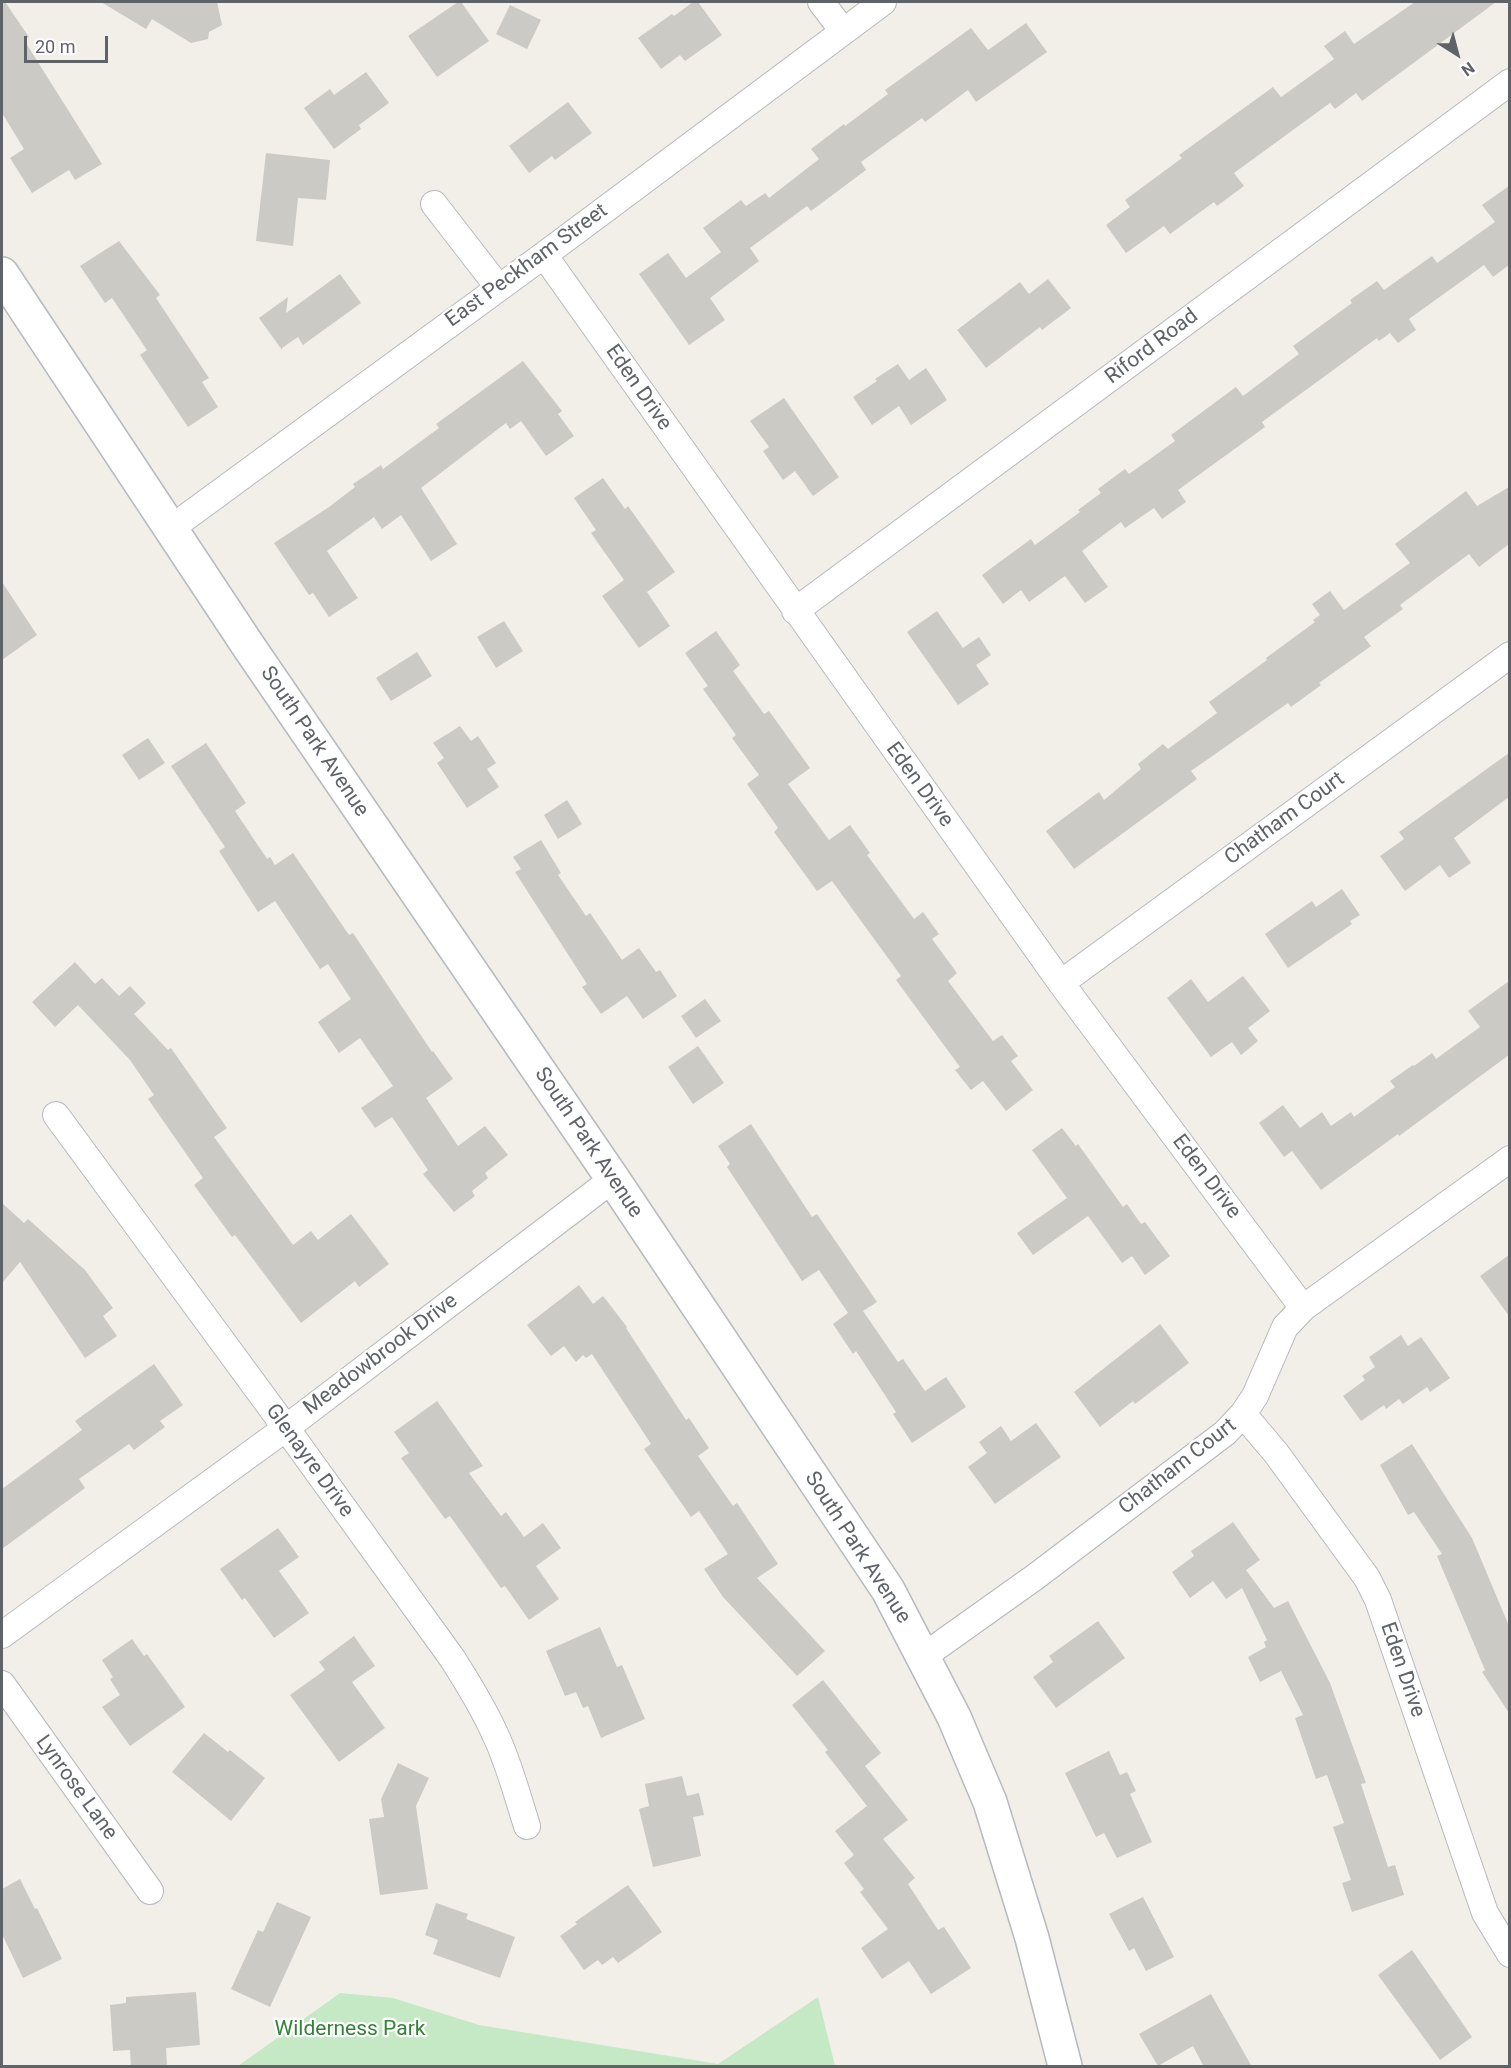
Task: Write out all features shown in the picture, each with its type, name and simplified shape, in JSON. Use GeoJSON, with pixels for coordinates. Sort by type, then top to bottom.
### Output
{"type":"FeatureCollection","features":[{"type":"Feature","properties":{"kind":"main road","name":"South Park Avenue"},"geometry":{"type":"LineString","coordinates":[[2,274],[170,529],[613,1179],[888,1590],[954,1717],[990,1802],[1032,1938],[1065,2067]]}},
{"type":"Feature","properties":{"kind":"street"},"geometry":{"type":"LineString","coordinates":[[821,2],[843,31]]}},
{"type":"Feature","properties":{"kind":"street","name":"East Peckham Street"},"geometry":{"type":"LineString","coordinates":[[170,529],[544,255],[883,2]]}},
{"type":"Feature","properties":{"kind":"street","name":"Riford Road"},"geometry":{"type":"LineString","coordinates":[[795,611],[1509,82]]}},
{"type":"Feature","properties":{"kind":"street"},"geometry":{"type":"LineString","coordinates":[[434,204],[499,288]]}},
{"type":"Feature","properties":{"kind":"street","name":"Eden Drive"},"geometry":{"type":"LineString","coordinates":[[544,255],[1061,982],[1303,1308]]}},
{"type":"Feature","properties":{"kind":"street","name":"Chatham Court"},"geometry":{"type":"LineString","coordinates":[[1061,982],[1509,655]]}},
{"type":"Feature","properties":{"kind":"street","name":"Glenayre Drive"},"geometry":{"type":"LineString","coordinates":[[56,1115],[452,1658],[476,1695],[496,1734],[512,1776],[526,1826]]}},
{"type":"Feature","properties":{"kind":"street","name":"Chatham Court"},"geometry":{"type":"LineString","coordinates":[[924,1656],[1035,1577],[1204,1450],[1243,1414],[1255,1396],[1285,1327],[1303,1308],[1509,1159]]}},
{"type":"Feature","properties":{"kind":"street","name":"Meadowbrook Drive"},"geometry":{"type":"LineString","coordinates":[[2,1635],[286,1428],[613,1179]]}},
{"type":"Feature","properties":{"kind":"street","name":"Eden Drive"},"geometry":{"type":"LineString","coordinates":[[1243,1414],[1276,1453],[1367,1578],[1378,1600],[1485,1912],[1509,1954]]}},
{"type":"Feature","properties":{"kind":"street","name":"Lynrose Lane"},"geometry":{"type":"LineString","coordinates":[[2,1684],[150,1891]]}},
{"type":"Feature","properties":{"kind":"green space","name":"Wilderness Park"},"geometry":{"type":"Polygon","coordinates":[[[340,1993],[393,1998],[479,2025],[718,2064],[818,1997],[835,2066],[238,2066],[340,1993]]]}},
{"type":"Feature","properties":{"kind":"building"},"geometry":{"type":"Polygon","coordinates":[[[2,2],[5,2],[29,37],[24,40],[102,164],[75,180],[69,170],[32,193],[10,158],[24,149],[2,113],[2,2]]]}},
{"type":"Feature","properties":{"kind":"building"},"geometry":{"type":"Polygon","coordinates":[[[101,2],[217,2],[222,25],[209,32],[208,39],[191,43],[152,19],[146,29],[101,2]]]}},
{"type":"Feature","properties":{"kind":"building"},"geometry":{"type":"Polygon","coordinates":[[[461,2],[489,41],[437,77],[408,36],[461,2]]]}},
{"type":"Feature","properties":{"kind":"building"},"geometry":{"type":"Polygon","coordinates":[[[693,2],[698,2],[722,35],[685,61],[680,55],[661,69],[638,38],[693,2]]]}},
{"type":"Feature","properties":{"kind":"building"},"geometry":{"type":"Polygon","coordinates":[[[1415,2],[1496,2],[1362,101],[1356,93],[1335,109],[1330,103],[1234,173],[1244,186],[1217,206],[1214,202],[1170,234],[1164,226],[1126,253],[1106,225],[1130,207],[1125,200],[1182,158],[1179,155],[1273,87],[1281,97],[1334,59],[1324,46],[1345,31],[1354,44],[1415,2]]]}},
{"type":"Feature","properties":{"kind":"building"},"geometry":{"type":"Polygon","coordinates":[[[510,5],[541,20],[527,49],[496,34],[510,5]]]}},
{"type":"Feature","properties":{"kind":"building"},"geometry":{"type":"Polygon","coordinates":[[[1026,23],[1047,52],[976,102],[968,90],[925,122],[922,118],[861,162],[866,170],[811,211],[807,206],[750,248],[759,261],[710,298],[725,320],[689,345],[639,274],[668,253],[686,278],[721,252],[703,228],[741,200],[746,206],[765,193],[769,198],[819,159],[811,149],[888,94],[885,90],[971,28],[988,50],[1026,23]]]}},
{"type":"Feature","properties":{"kind":"building"},"geometry":{"type":"Polygon","coordinates":[[[366,72],[389,103],[359,125],[361,129],[334,149],[304,108],[330,89],[334,95],[366,72]]]}},
{"type":"Feature","properties":{"kind":"building"},"geometry":{"type":"Polygon","coordinates":[[[568,102],[592,133],[555,160],[552,156],[529,173],[509,146],[568,102]]]}},
{"type":"Feature","properties":{"kind":"building"},"geometry":{"type":"Polygon","coordinates":[[[266,153],[330,160],[326,200],[298,198],[293,246],[256,241],[266,153]]]}},
{"type":"Feature","properties":{"kind":"building"},"geometry":{"type":"Polygon","coordinates":[[[1509,186],[1509,265],[1493,277],[1484,265],[1409,319],[1416,330],[1398,343],[1390,333],[1379,341],[1377,338],[1262,422],[1265,427],[1178,490],[1186,502],[1162,519],[1154,508],[1125,528],[1121,522],[1082,551],[1108,587],[1085,603],[1065,576],[1029,602],[1021,590],[1003,604],[982,575],[1031,539],[1035,545],[1080,512],[1078,510],[1101,493],[1098,489],[1125,469],[1129,474],[1175,441],[1171,435],[1236,387],[1243,396],[1299,354],[1293,346],[1352,303],[1350,300],[1377,281],[1384,290],[1432,256],[1437,263],[1495,222],[1482,205],[1509,186]]]}},
{"type":"Feature","properties":{"kind":"building"},"geometry":{"type":"Polygon","coordinates":[[[119,241],[160,295],[156,298],[209,378],[202,382],[218,407],[188,427],[140,355],[147,350],[112,298],[105,303],[80,266],[119,241]]]}},
{"type":"Feature","properties":{"kind":"building"},"geometry":{"type":"Polygon","coordinates":[[[340,274],[361,303],[303,345],[298,337],[282,350],[259,318],[288,297],[286,313],[340,274]]]}},
{"type":"Feature","properties":{"kind":"building"},"geometry":{"type":"Polygon","coordinates":[[[1048,279],[1071,308],[1042,330],[1040,327],[986,368],[957,330],[1020,282],[1029,294],[1048,279]]]}},
{"type":"Feature","properties":{"kind":"building"},"geometry":{"type":"Polygon","coordinates":[[[523,361],[562,411],[558,414],[574,436],[546,456],[521,421],[510,429],[506,423],[421,488],[457,544],[431,561],[401,515],[382,529],[374,517],[327,551],[358,598],[329,617],[313,593],[309,595],[274,543],[329,507],[355,487],[353,484],[381,465],[383,469],[439,428],[436,424],[523,361]]]}},
{"type":"Feature","properties":{"kind":"building"},"geometry":{"type":"Polygon","coordinates":[[[898,364],[909,380],[926,368],[947,400],[911,425],[899,406],[872,425],[853,397],[898,364]]]}},
{"type":"Feature","properties":{"kind":"building"},"geometry":{"type":"Polygon","coordinates":[[[784,398],[839,477],[813,496],[795,471],[783,480],[763,451],[769,447],[750,421],[784,398]]]}},
{"type":"Feature","properties":{"kind":"building"},"geometry":{"type":"Polygon","coordinates":[[[603,478],[625,509],[628,506],[675,572],[647,592],[670,626],[639,648],[602,596],[624,580],[591,533],[596,530],[574,498],[603,478]]]}},
{"type":"Feature","properties":{"kind":"building"},"geometry":{"type":"Polygon","coordinates":[[[1509,487],[1509,544],[1479,567],[1469,554],[1400,605],[1403,609],[1364,637],[1371,646],[1319,683],[1321,685],[1291,707],[1288,703],[1191,771],[1197,779],[1074,869],[1046,831],[1099,792],[1104,800],[1141,769],[1138,764],[1163,744],[1168,749],[1217,713],[1209,702],[1315,622],[1313,620],[1320,615],[1312,604],[1330,591],[1344,610],[1410,563],[1395,544],[1466,491],[1477,506],[1509,487]]]}},
{"type":"Feature","properties":{"kind":"building"},"geometry":{"type":"Polygon","coordinates":[[[2,582],[37,635],[2,660],[2,582]]]}},
{"type":"Feature","properties":{"kind":"building"},"geometry":{"type":"Polygon","coordinates":[[[937,611],[963,648],[979,637],[991,655],[976,665],[989,684],[958,705],[907,632],[937,611]]]}},
{"type":"Feature","properties":{"kind":"building"},"geometry":{"type":"Polygon","coordinates":[[[504,621],[523,651],[496,668],[477,637],[504,621]]]}},
{"type":"Feature","properties":{"kind":"building"},"geometry":{"type":"Polygon","coordinates":[[[716,631],[740,665],[733,671],[764,714],[769,711],[810,768],[788,784],[829,840],[850,825],[870,853],[867,855],[914,919],[923,912],[939,934],[932,939],[957,973],[948,981],[993,1041],[1002,1035],[1018,1056],[1011,1061],[1033,1090],[1006,1111],[983,1081],[971,1090],[955,1070],[960,1067],[896,980],[901,976],[832,881],[817,891],[774,832],[778,828],[747,784],[759,775],[732,738],[736,735],[703,689],[708,686],[685,653],[716,631]]]}},
{"type":"Feature","properties":{"kind":"building"},"geometry":{"type":"Polygon","coordinates":[[[417,652],[432,676],[391,701],[376,678],[417,652]]]}},
{"type":"Feature","properties":{"kind":"building"},"geometry":{"type":"Polygon","coordinates":[[[460,726],[471,741],[478,736],[496,763],[487,769],[499,787],[467,808],[437,763],[444,758],[433,743],[460,726]]]}},
{"type":"Feature","properties":{"kind":"building"},"geometry":{"type":"Polygon","coordinates":[[[148,738],[165,763],[139,780],[122,755],[148,738]]]}},
{"type":"Feature","properties":{"kind":"building"},"geometry":{"type":"Polygon","coordinates":[[[206,743],[246,803],[235,811],[267,859],[270,857],[275,865],[293,853],[349,935],[353,933],[432,1052],[453,1079],[426,1098],[458,1146],[485,1126],[508,1155],[485,1173],[488,1178],[472,1191],[475,1196],[454,1212],[423,1174],[428,1170],[392,1117],[375,1128],[361,1108],[393,1086],[360,1038],[339,1053],[318,1022],[351,999],[328,964],[320,969],[275,901],[258,912],[219,851],[225,847],[171,766],[206,743]]]}},
{"type":"Feature","properties":{"kind":"building"},"geometry":{"type":"Polygon","coordinates":[[[1509,753],[1509,797],[1454,838],[1471,863],[1449,878],[1440,865],[1405,891],[1380,856],[1404,839],[1399,832],[1509,753]]]}},
{"type":"Feature","properties":{"kind":"building"},"geometry":{"type":"Polygon","coordinates":[[[567,800],[582,824],[558,839],[544,815],[567,800]]]}},
{"type":"Feature","properties":{"kind":"building"},"geometry":{"type":"Polygon","coordinates":[[[541,840],[561,873],[558,875],[586,916],[590,913],[622,960],[639,948],[656,972],[660,970],[677,996],[643,1019],[627,996],[601,1014],[582,987],[587,984],[515,872],[521,869],[513,857],[541,840]]]}},
{"type":"Feature","properties":{"kind":"building"},"geometry":{"type":"Polygon","coordinates":[[[1342,889],[1360,915],[1350,921],[1352,924],[1288,968],[1265,934],[1312,901],[1316,907],[1342,889]]]}},
{"type":"Feature","properties":{"kind":"building"},"geometry":{"type":"Polygon","coordinates":[[[75,962],[95,984],[102,978],[119,996],[130,986],[146,1003],[134,1014],[168,1050],[171,1048],[227,1128],[214,1137],[293,1245],[311,1231],[318,1240],[351,1214],[389,1264],[359,1287],[355,1281],[301,1323],[235,1235],[232,1237],[194,1185],[203,1178],[148,1099],[154,1095],[130,1060],[78,1005],[55,1027],[32,1002],[75,962]]]}},
{"type":"Feature","properties":{"kind":"building"},"geometry":{"type":"Polygon","coordinates":[[[1243,976],[1270,1011],[1248,1028],[1258,1041],[1241,1055],[1232,1042],[1211,1057],[1167,998],[1191,979],[1208,1002],[1243,976]]]}},
{"type":"Feature","properties":{"kind":"building"},"geometry":{"type":"Polygon","coordinates":[[[1509,981],[1509,1055],[1321,1190],[1292,1151],[1284,1157],[1259,1123],[1283,1105],[1300,1128],[1322,1112],[1331,1126],[1351,1112],[1354,1117],[1395,1087],[1390,1081],[1432,1053],[1436,1059],[1480,1027],[1468,1011],[1509,981]]]}},
{"type":"Feature","properties":{"kind":"building"},"geometry":{"type":"Polygon","coordinates":[[[705,999],[721,1021],[696,1038],[681,1016],[705,999]]]}},
{"type":"Feature","properties":{"kind":"building"},"geometry":{"type":"Polygon","coordinates":[[[698,1046],[724,1083],[693,1104],[668,1067],[698,1046]]]}},
{"type":"Feature","properties":{"kind":"building"},"geometry":{"type":"Polygon","coordinates":[[[751,1124],[812,1217],[817,1214],[877,1302],[863,1311],[898,1362],[903,1359],[925,1391],[946,1377],[966,1407],[912,1443],[893,1414],[896,1412],[856,1351],[853,1354],[833,1324],[848,1313],[819,1270],[802,1281],[727,1167],[730,1164],[718,1146],[751,1124]]]}},
{"type":"Feature","properties":{"kind":"building"},"geometry":{"type":"Polygon","coordinates":[[[1062,1128],[1076,1146],[1078,1144],[1123,1207],[1127,1204],[1141,1224],[1145,1222],[1170,1256],[1145,1275],[1132,1256],[1122,1263],[1088,1216],[1033,1255],[1017,1233],[1067,1198],[1032,1150],[1062,1128]]]}},
{"type":"Feature","properties":{"kind":"building"},"geometry":{"type":"Polygon","coordinates":[[[2,1203],[24,1223],[28,1219],[85,1270],[113,1308],[103,1316],[117,1336],[85,1358],[20,1262],[2,1283],[2,1203]]]}},
{"type":"Feature","properties":{"kind":"building"},"geometry":{"type":"Polygon","coordinates":[[[1509,1255],[1509,1316],[1480,1276],[1509,1255]]]}},
{"type":"Feature","properties":{"kind":"building"},"geometry":{"type":"Polygon","coordinates":[[[579,1285],[593,1304],[603,1296],[627,1327],[686,1420],[689,1418],[709,1448],[698,1456],[733,1506],[737,1503],[778,1564],[757,1578],[825,1651],[797,1676],[723,1597],[704,1569],[728,1554],[699,1511],[691,1517],[644,1449],[651,1444],[592,1354],[586,1358],[583,1355],[576,1362],[564,1346],[551,1356],[527,1325],[579,1285]]]}},
{"type":"Feature","properties":{"kind":"building"},"geometry":{"type":"Polygon","coordinates":[[[1160,1324],[1189,1363],[1135,1404],[1133,1401],[1100,1427],[1074,1392],[1160,1324]]]}},
{"type":"Feature","properties":{"kind":"building"},"geometry":{"type":"Polygon","coordinates":[[[1401,1335],[1408,1346],[1421,1337],[1450,1378],[1430,1392],[1427,1387],[1403,1404],[1399,1399],[1386,1409],[1384,1405],[1361,1421],[1343,1396],[1365,1380],[1362,1376],[1375,1367],[1369,1357],[1401,1335]]]}},
{"type":"Feature","properties":{"kind":"building"},"geometry":{"type":"Polygon","coordinates":[[[154,1364],[183,1405],[160,1421],[165,1427],[134,1450],[129,1444],[79,1479],[85,1488],[2,1549],[2,1489],[82,1430],[75,1421],[154,1364]]]}},
{"type":"Feature","properties":{"kind":"building"},"geometry":{"type":"Polygon","coordinates":[[[437,1401],[483,1466],[469,1473],[501,1516],[506,1512],[524,1537],[543,1523],[561,1548],[536,1566],[559,1599],[529,1620],[505,1586],[501,1588],[450,1516],[445,1519],[401,1458],[409,1453],[394,1432],[437,1401]]]}},
{"type":"Feature","properties":{"kind":"building"},"geometry":{"type":"Polygon","coordinates":[[[1036,1423],[1061,1457],[995,1504],[968,1467],[987,1453],[979,1442],[1001,1426],[1011,1441],[1036,1423]]]}},
{"type":"Feature","properties":{"kind":"building"},"geometry":{"type":"Polygon","coordinates":[[[1412,1444],[1472,1538],[1509,1626],[1509,1713],[1482,1672],[1485,1670],[1437,1556],[1442,1554],[1414,1512],[1408,1515],[1380,1465],[1412,1444]]]}},
{"type":"Feature","properties":{"kind":"building"},"geometry":{"type":"Polygon","coordinates":[[[1233,1522],[1260,1560],[1246,1570],[1274,1608],[1288,1601],[1330,1683],[1366,1783],[1361,1784],[1388,1867],[1395,1865],[1404,1895],[1352,1912],[1342,1883],[1351,1880],[1333,1827],[1344,1823],[1327,1775],[1316,1779],[1295,1718],[1303,1715],[1281,1671],[1260,1682],[1248,1657],[1266,1647],[1264,1642],[1267,1640],[1242,1588],[1226,1599],[1213,1581],[1190,1598],[1172,1572],[1194,1556],[1191,1551],[1233,1522]]]}},
{"type":"Feature","properties":{"kind":"building"},"geometry":{"type":"Polygon","coordinates":[[[278,1528],[299,1557],[279,1571],[309,1613],[274,1638],[245,1598],[242,1600],[220,1569],[278,1528]]]}},
{"type":"Feature","properties":{"kind":"building"},"geometry":{"type":"Polygon","coordinates":[[[1098,1621],[1125,1658],[1056,1708],[1033,1677],[1053,1662],[1049,1656],[1098,1621]]]}},
{"type":"Feature","properties":{"kind":"building"},"geometry":{"type":"Polygon","coordinates":[[[600,1627],[617,1667],[622,1665],[645,1719],[601,1738],[588,1706],[583,1708],[576,1692],[565,1696],[546,1651],[600,1627]]]}},
{"type":"Feature","properties":{"kind":"building"},"geometry":{"type":"Polygon","coordinates":[[[354,1636],[375,1666],[352,1682],[385,1728],[339,1762],[290,1695],[325,1670],[319,1662],[354,1636]]]}},
{"type":"Feature","properties":{"kind":"building"},"geometry":{"type":"Polygon","coordinates":[[[132,1639],[144,1656],[147,1654],[185,1707],[130,1746],[102,1707],[120,1695],[110,1679],[113,1677],[102,1660],[132,1639]]]}},
{"type":"Feature","properties":{"kind":"building"},"geometry":{"type":"Polygon","coordinates":[[[823,1680],[881,1753],[865,1766],[908,1820],[883,1839],[915,1878],[908,1884],[938,1930],[944,1927],[971,1968],[931,1994],[909,1961],[882,1979],[861,1948],[888,1929],[860,1892],[864,1889],[844,1863],[854,1855],[835,1831],[867,1806],[825,1752],[828,1750],[792,1705],[823,1680]]]}},
{"type":"Feature","properties":{"kind":"building"},"geometry":{"type":"Polygon","coordinates":[[[204,1733],[265,1778],[231,1821],[172,1772],[204,1733]]]}},
{"type":"Feature","properties":{"kind":"building"},"geometry":{"type":"Polygon","coordinates":[[[1109,1751],[1120,1775],[1127,1772],[1136,1791],[1130,1794],[1152,1842],[1117,1858],[1104,1833],[1096,1837],[1065,1773],[1109,1751]]]}},
{"type":"Feature","properties":{"kind":"building"},"geometry":{"type":"Polygon","coordinates":[[[398,1763],[429,1778],[416,1806],[428,1889],[380,1895],[369,1819],[384,1817],[381,1799],[398,1763]]]}},
{"type":"Feature","properties":{"kind":"building"},"geometry":{"type":"Polygon","coordinates":[[[682,1776],[687,1796],[699,1793],[704,1815],[693,1817],[701,1856],[653,1867],[639,1809],[649,1806],[645,1784],[682,1776]]]}},
{"type":"Feature","properties":{"kind":"building"},"geometry":{"type":"Polygon","coordinates":[[[20,1879],[62,1959],[23,1978],[2,1934],[2,1889],[20,1879]]]}},
{"type":"Feature","properties":{"kind":"building"},"geometry":{"type":"Polygon","coordinates":[[[628,1885],[662,1932],[618,1963],[613,1957],[602,1965],[598,1960],[584,1970],[560,1936],[577,1924],[575,1922],[628,1885]]]}},
{"type":"Feature","properties":{"kind":"building"},"geometry":{"type":"Polygon","coordinates":[[[1143,1897],[1174,1957],[1146,1971],[1134,1948],[1129,1951],[1109,1914],[1143,1897]]]}},
{"type":"Feature","properties":{"kind":"building"},"geometry":{"type":"Polygon","coordinates":[[[277,1902],[311,1917],[270,2007],[231,1989],[258,1930],[263,1932],[277,1902]]]}},
{"type":"Feature","properties":{"kind":"building"},"geometry":{"type":"Polygon","coordinates":[[[436,1903],[468,1914],[466,1919],[515,1937],[500,1978],[433,1954],[438,1940],[425,1935],[436,1903]]]}},
{"type":"Feature","properties":{"kind":"building"},"geometry":{"type":"Polygon","coordinates":[[[1412,1950],[1472,2037],[1440,2060],[1378,1975],[1412,1950]]]}},
{"type":"Feature","properties":{"kind":"building"},"geometry":{"type":"Polygon","coordinates":[[[196,1992],[200,2045],[166,2048],[167,2065],[143,2067],[131,2067],[130,2050],[113,2051],[110,2005],[126,2003],[126,1997],[196,1992]]]}},
{"type":"Feature","properties":{"kind":"building"},"geometry":{"type":"Polygon","coordinates":[[[1211,1994],[1252,2067],[1204,2067],[1193,2046],[1158,2066],[1139,2034],[1211,1994]]]}}]}
